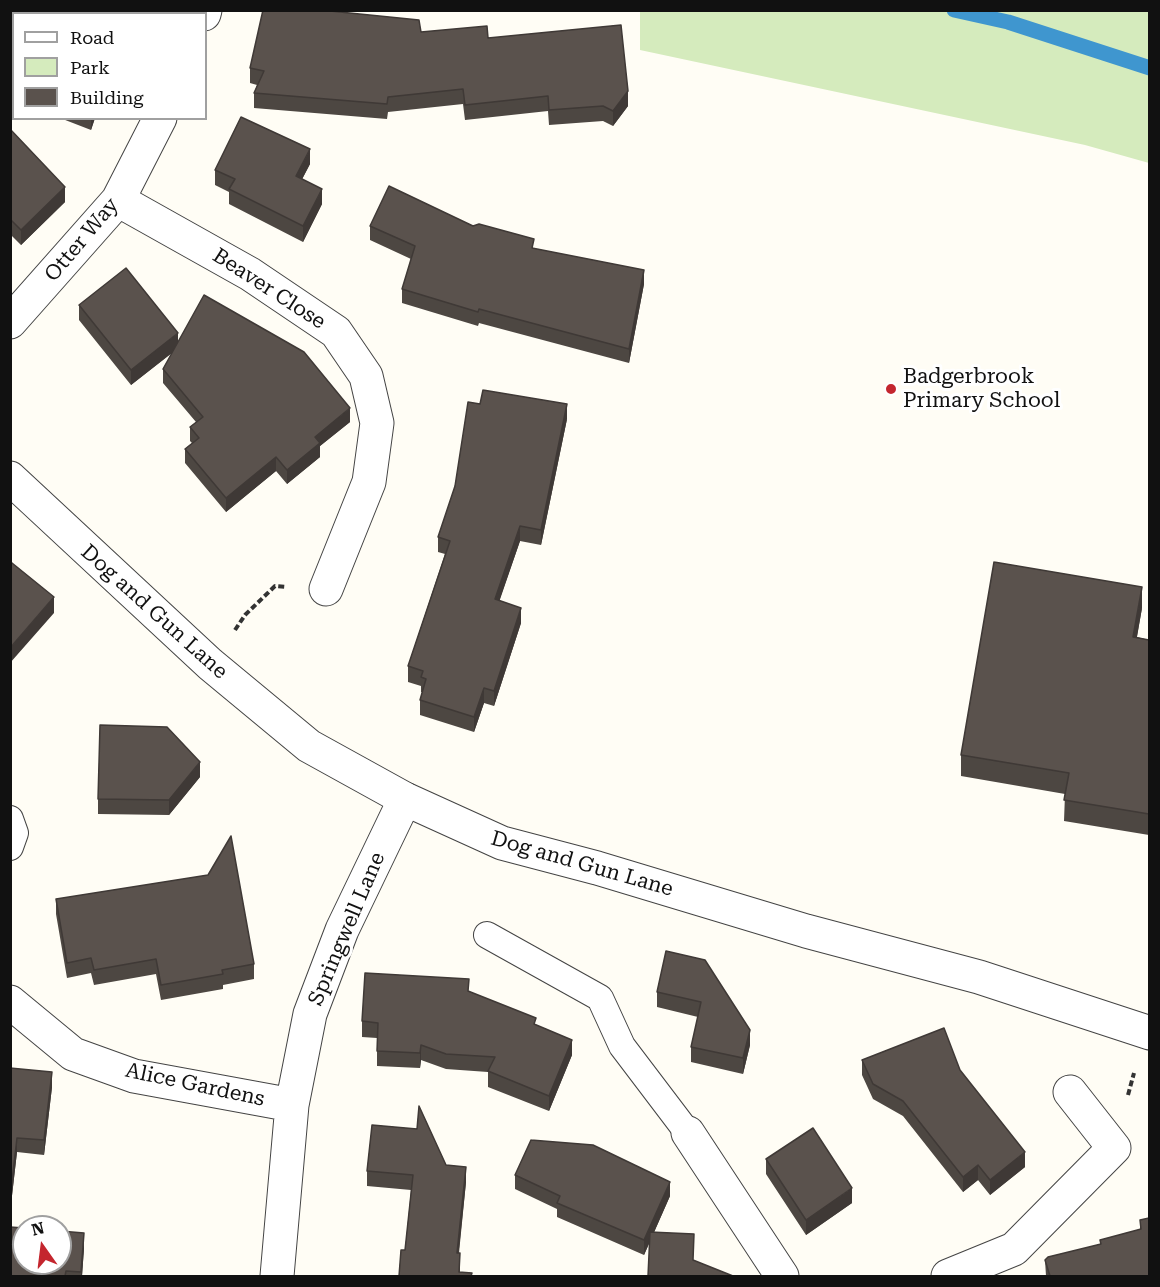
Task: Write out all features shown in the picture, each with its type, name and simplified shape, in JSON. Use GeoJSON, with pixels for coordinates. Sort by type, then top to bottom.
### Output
{"type":"FeatureCollection","features":[{"type":"Feature","properties":{"kind":"street","name":"Otter Way"},"geometry":{"type":"LineString","coordinates":[[10,322],[118,200],[159,120]]}},
{"type":"Feature","properties":{"kind":"street","name":"Beaver Close"},"geometry":{"type":"LineString","coordinates":[[118,200],[250,274],[336,333],[366,376],[377,423],[369,482],[326,589]]}},
{"type":"Feature","properties":{"kind":"street","name":"Dog and Gun Lane"},"geometry":{"type":"LineString","coordinates":[[10,478],[210,664],[309,746],[405,799],[502,843],[597,868],[806,931],[979,977],[1148,1033]]}},
{"type":"Feature","properties":{"kind":"street","name":"Springwell Lane"},"geometry":{"type":"LineString","coordinates":[[277,1276],[292,1105],[310,1014],[342,930],[405,799]]}},
{"type":"Feature","properties":{"kind":"street","name":"Alice Gardens"},"geometry":{"type":"LineString","coordinates":[[10,1002],[73,1054],[134,1076],[292,1105]]}},
{"type":"Feature","properties":{"kind":"street"},"geometry":{"type":"LineString","coordinates":[[948,1276],[1014,1249],[1114,1148],[1070,1092]]}},
{"type":"Feature","properties":{"kind":"street"},"geometry":{"type":"LineString","coordinates":[[688,1134],[782,1276]]}},
{"type":"Feature","properties":{"kind":"lane"},"geometry":{"type":"LineString","coordinates":[[10,819],[15,833],[10,847]]}},
{"type":"Feature","properties":{"kind":"lane"},"geometry":{"type":"LineString","coordinates":[[487,936],[600,998],[622,1047],[688,1134]]}},
{"type":"Feature","properties":{"kind":"path"},"geometry":{"type":"LineString","coordinates":[[210,664],[245,615],[275,586],[326,589]]}},
{"type":"Feature","properties":{"kind":"path"},"geometry":{"type":"LineString","coordinates":[[1114,1148],[1148,1033]]}},
{"type":"Feature","properties":{"kind":"green space"},"geometry":{"type":"Polygon","coordinates":[[[640,11],[1149,11],[1149,163],[1085,145],[640,50],[640,11]]]}},
{"type":"Feature","properties":{"kind":"building"},"geometry":{"type":"Polygon","coordinates":[[[10,10],[60,10],[60,12],[12,12],[12,86],[10,85],[10,10]]]}},
{"type":"Feature","properties":{"kind":"building"},"geometry":{"type":"Polygon","coordinates":[[[263,10],[320,10],[419,20],[421,32],[487,26],[488,38],[621,25],[628,91],[613,111],[603,106],[549,110],[548,96],[465,105],[463,89],[388,97],[387,104],[254,93],[264,71],[250,68],[263,10]]]}},
{"type":"Feature","properties":{"kind":"building"},"geometry":{"type":"Polygon","coordinates":[[[241,117],[310,149],[296,176],[322,189],[303,226],[229,189],[235,179],[215,170],[241,117]]]}},
{"type":"Feature","properties":{"kind":"building"},"geometry":{"type":"Polygon","coordinates":[[[10,129],[65,187],[21,230],[10,219],[10,129]]]}},
{"type":"Feature","properties":{"kind":"building"},"geometry":{"type":"Polygon","coordinates":[[[389,186],[473,226],[479,224],[534,239],[532,248],[644,270],[629,349],[479,309],[478,312],[402,289],[415,246],[370,226],[389,186]]]}},
{"type":"Feature","properties":{"kind":"building"},"geometry":{"type":"Polygon","coordinates":[[[126,268],[178,333],[131,370],[79,305],[126,268]]]}},
{"type":"Feature","properties":{"kind":"building"},"geometry":{"type":"Polygon","coordinates":[[[204,295],[304,352],[350,408],[315,437],[320,443],[287,470],[276,457],[226,498],[185,449],[199,438],[190,427],[203,417],[163,369],[204,295]]]}},
{"type":"Feature","properties":{"kind":"building"},"geometry":{"type":"Polygon","coordinates":[[[483,390],[567,404],[541,530],[520,526],[495,599],[521,608],[494,691],[484,688],[474,717],[420,700],[426,679],[421,677],[423,671],[408,666],[450,541],[438,537],[455,486],[468,402],[480,404],[483,390]]]}},
{"type":"Feature","properties":{"kind":"building"},"geometry":{"type":"Polygon","coordinates":[[[994,562],[1142,587],[1133,637],[1149,640],[1149,814],[1064,800],[1069,773],[961,755],[994,562]]]}},
{"type":"Feature","properties":{"kind":"building"},"geometry":{"type":"Polygon","coordinates":[[[12,563],[54,597],[10,648],[10,565],[12,563]]]}},
{"type":"Feature","properties":{"kind":"building"},"geometry":{"type":"Polygon","coordinates":[[[100,725],[167,727],[200,762],[169,800],[98,799],[100,725]]]}},
{"type":"Feature","properties":{"kind":"building"},"geometry":{"type":"Polygon","coordinates":[[[231,836],[254,964],[222,970],[223,974],[161,985],[156,959],[94,970],[91,958],[67,963],[56,899],[208,875],[231,836]]]}},
{"type":"Feature","properties":{"kind":"building"},"geometry":{"type":"Polygon","coordinates":[[[666,951],[705,960],[750,1030],[743,1058],[691,1047],[701,1002],[657,992],[666,951]]]}},
{"type":"Feature","properties":{"kind":"building"},"geometry":{"type":"Polygon","coordinates":[[[365,973],[469,979],[468,991],[536,1018],[534,1024],[572,1040],[549,1096],[488,1071],[495,1057],[446,1054],[421,1045],[420,1053],[377,1051],[378,1023],[362,1021],[365,973]]]}},
{"type":"Feature","properties":{"kind":"building"},"geometry":{"type":"Polygon","coordinates":[[[944,1028],[960,1070],[1025,1152],[990,1180],[978,1165],[963,1177],[903,1101],[873,1084],[862,1060],[944,1028]]]}},
{"type":"Feature","properties":{"kind":"building"},"geometry":{"type":"Polygon","coordinates":[[[10,1068],[52,1072],[44,1140],[17,1138],[10,1198],[10,1068]]]}},
{"type":"Feature","properties":{"kind":"building"},"geometry":{"type":"Polygon","coordinates":[[[419,1106],[446,1165],[466,1167],[457,1253],[460,1253],[459,1272],[472,1273],[471,1276],[399,1276],[401,1250],[405,1250],[413,1175],[367,1171],[372,1125],[417,1129],[419,1106]]]}},
{"type":"Feature","properties":{"kind":"building"},"geometry":{"type":"Polygon","coordinates":[[[813,1128],[852,1188],[806,1220],[766,1159],[813,1128]]]}},
{"type":"Feature","properties":{"kind":"building"},"geometry":{"type":"Polygon","coordinates":[[[531,1140],[593,1145],[670,1182],[644,1240],[557,1203],[560,1196],[515,1175],[531,1140]]]}},
{"type":"Feature","properties":{"kind":"building"},"geometry":{"type":"Polygon","coordinates":[[[1149,1218],[1149,1276],[1050,1276],[1045,1260],[1048,1257],[1101,1244],[1100,1240],[1141,1229],[1140,1220],[1149,1218]]]}},
{"type":"Feature","properties":{"kind":"building"},"geometry":{"type":"Polygon","coordinates":[[[10,1227],[12,1227],[12,1275],[65,1275],[65,1276],[10,1276],[10,1227]]]}},
{"type":"Feature","properties":{"kind":"building"},"geometry":{"type":"Polygon","coordinates":[[[72,1232],[84,1233],[81,1272],[72,1271],[72,1232]]]}},
{"type":"Feature","properties":{"kind":"building"},"geometry":{"type":"Polygon","coordinates":[[[650,1232],[694,1234],[693,1260],[733,1276],[648,1276],[650,1232]]]}},
{"type":"Feature","properties":{"kind":"waterway"},"geometry":{"type":"LineString","coordinates":[[954,10],[1008,22],[1150,68]]}},
{"type":"Feature","properties":{"kind":"place","name":"Badgerbrook Primary School"},"geometry":{"type":"Point","coordinates":[891,389]}}]}
